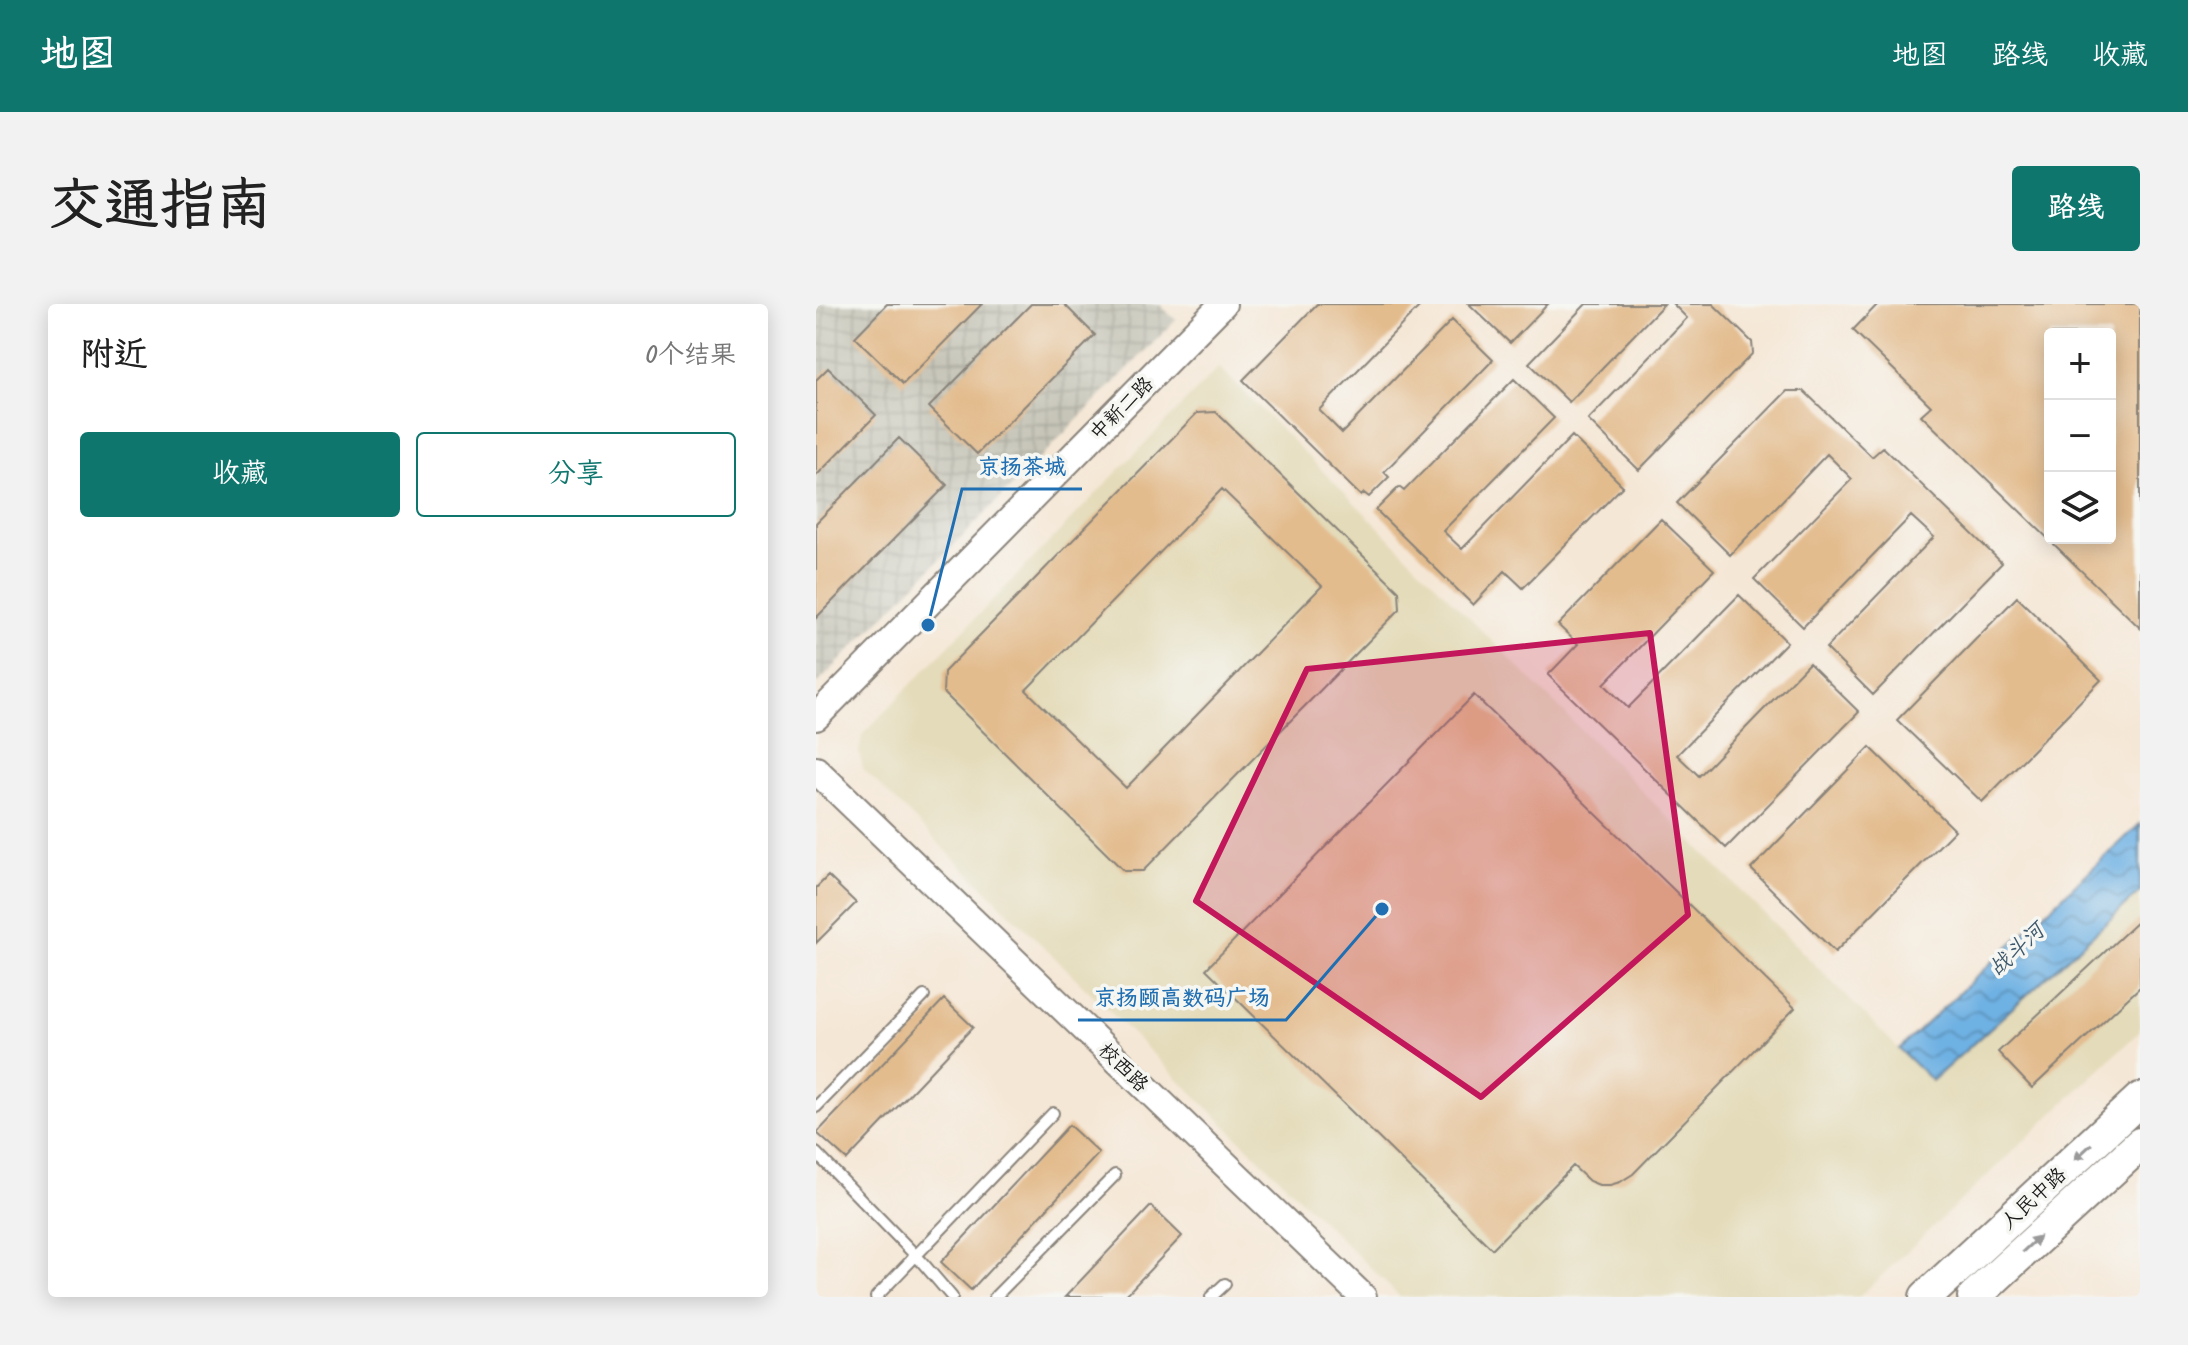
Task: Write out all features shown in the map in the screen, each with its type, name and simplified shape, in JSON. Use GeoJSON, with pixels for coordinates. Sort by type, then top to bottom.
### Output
{"type":"FeatureCollection","features":[{"type":"Feature","properties":{"kind":"main road","name":"人民中路"},"geometry":{"type":"LineString","coordinates":[[1926,1297],[2140,1099]]}},
{"type":"Feature","properties":{"kind":"main road","name":"人民中路"},"geometry":{"type":"LineString","coordinates":[[1974,1297],[2140,1144]]}},
{"type":"Feature","properties":{"kind":"street","name":"中新二路"},"geometry":{"type":"LineString","coordinates":[[816,717],[1223,304]]}},
{"type":"Feature","properties":{"kind":"street","name":"校西路"},"geometry":{"type":"LineString","coordinates":[[816,770],[1363,1297]]}},
{"type":"Feature","properties":{"kind":"lane"},"geometry":{"type":"LineString","coordinates":[[816,1107],[924,996]]}},
{"type":"Feature","properties":{"kind":"lane"},"geometry":{"type":"LineString","coordinates":[[876,1297],[1053,1113]]}},
{"type":"Feature","properties":{"kind":"lane"},"geometry":{"type":"LineString","coordinates":[[816,1153],[952,1297]]}},
{"type":"Feature","properties":{"kind":"lane"},"geometry":{"type":"LineString","coordinates":[[995,1297],[1115,1175]]}},
{"type":"Feature","properties":{"kind":"lane"},"geometry":{"type":"LineString","coordinates":[[1211,1297],[1225,1284]]}},
{"type":"Feature","properties":{"kind":"highlighted area"},"geometry":{"type":"Polygon","coordinates":[[[1650,633],[1688,915],[1481,1097],[1196,901],[1307,669],[1650,633]]]}},
{"type":"Feature","properties":{"kind":"shaded area"},"geometry":{"type":"Polygon","coordinates":[[[816,304],[1159,304],[1176,320],[816,685],[816,304]]]}},
{"type":"Feature","properties":{"kind":"shaded area"},"geometry":{"type":"Polygon","coordinates":[[[1219,367],[1931,1081],[2140,892],[2140,1031],[1859,1297],[1400,1297],[863,769],[859,753],[862,735],[1219,367]]]}},
{"type":"Feature","properties":{"kind":"water","name":"战斗河"},"geometry":{"type":"Polygon","coordinates":[[[2140,824],[2140,892],[1932,1081],[1899,1049],[2140,824]]]}},
{"type":"Feature","properties":{"kind":"building"},"geometry":{"type":"Polygon","coordinates":[[[887,304],[982,304],[903,384],[855,337],[887,304]]]}},
{"type":"Feature","properties":{"kind":"building"},"geometry":{"type":"Polygon","coordinates":[[[1031,304],[1064,304],[1095,335],[977,454],[929,407],[1031,304]]]}},
{"type":"Feature","properties":{"kind":"building"},"geometry":{"type":"Polygon","coordinates":[[[1317,304],[1422,304],[1319,410],[1342,433],[1452,320],[1493,360],[1384,472],[1389,477],[1369,497],[1364,493],[1361,496],[1243,380],[1317,304]]]}},
{"type":"Feature","properties":{"kind":"building"},"geometry":{"type":"Polygon","coordinates":[[[1469,304],[1548,304],[1510,343],[1469,304]]]}},
{"type":"Feature","properties":{"kind":"building"},"geometry":{"type":"Polygon","coordinates":[[[1586,304],[1664,304],[1569,402],[1529,363],[1586,304]]]}},
{"type":"Feature","properties":{"kind":"building"},"geometry":{"type":"Polygon","coordinates":[[[1673,304],[1713,304],[1752,342],[1753,353],[1639,470],[1588,420],[1687,318],[1673,304]]]}},
{"type":"Feature","properties":{"kind":"building"},"geometry":{"type":"Polygon","coordinates":[[[1878,304],[2140,304],[2140,628],[2054,544],[2116,544],[2116,328],[2044,328],[2044,535],[1921,415],[1931,406],[1853,330],[1878,304]]]}},
{"type":"Feature","properties":{"kind":"building"},"geometry":{"type":"Polygon","coordinates":[[[828,368],[876,415],[816,476],[816,380],[828,368]]]}},
{"type":"Feature","properties":{"kind":"building"},"geometry":{"type":"Polygon","coordinates":[[[1514,379],[1554,418],[1443,531],[1462,549],[1572,436],[1623,486],[1523,588],[1505,571],[1473,605],[1376,510],[1399,487],[1404,491],[1514,379]]]}},
{"type":"Feature","properties":{"kind":"building"},"geometry":{"type":"Polygon","coordinates":[[[1787,391],[1804,391],[1872,457],[1883,447],[2002,563],[1873,695],[1826,648],[1934,537],[1911,516],[1803,627],[1754,579],[1852,479],[1827,454],[1730,555],[1677,503],[1787,391]]]}},
{"type":"Feature","properties":{"kind":"building"},"geometry":{"type":"Polygon","coordinates":[[[1216,412],[1399,591],[1400,609],[1143,871],[1124,871],[943,692],[944,672],[1197,413],[1216,412]],[[1222,489],[1026,690],[1126,788],[1322,586],[1222,489]]]}},
{"type":"Feature","properties":{"kind":"building"},"geometry":{"type":"Polygon","coordinates":[[[899,438],[947,485],[816,618],[816,523],[899,438]]]}},
{"type":"Feature","properties":{"kind":"building"},"geometry":{"type":"Polygon","coordinates":[[[1661,519],[1714,570],[1604,684],[1628,708],[1739,595],[1787,642],[1677,755],[1699,776],[1809,663],[1859,712],[1726,848],[1548,675],[1578,644],[1558,625],[1661,519]]]}},
{"type":"Feature","properties":{"kind":"building"},"geometry":{"type":"Polygon","coordinates":[[[2017,597],[2101,680],[1982,802],[1897,720],[2017,597]]]}},
{"type":"Feature","properties":{"kind":"building"},"geometry":{"type":"Polygon","coordinates":[[[1474,695],[1795,1008],[1633,1174],[1620,1182],[1599,1185],[1589,1181],[1573,1166],[1492,1249],[1206,969],[1474,695]]]}},
{"type":"Feature","properties":{"kind":"building"},"geometry":{"type":"Polygon","coordinates":[[[1870,747],[1955,830],[1835,952],[1751,869],[1870,747]]]}},
{"type":"Feature","properties":{"kind":"building"},"geometry":{"type":"Polygon","coordinates":[[[828,876],[856,903],[816,943],[816,888],[828,876]]]}},
{"type":"Feature","properties":{"kind":"building"},"geometry":{"type":"Polygon","coordinates":[[[2140,919],[2140,987],[2032,1088],[1998,1052],[2140,919]]]}},
{"type":"Feature","properties":{"kind":"building"},"geometry":{"type":"Polygon","coordinates":[[[944,999],[973,1027],[847,1160],[817,1133],[944,999]]]}},
{"type":"Feature","properties":{"kind":"building"},"geometry":{"type":"Polygon","coordinates":[[[1069,1125],[1099,1153],[971,1290],[941,1262],[1069,1125]]]}},
{"type":"Feature","properties":{"kind":"building"},"geometry":{"type":"Polygon","coordinates":[[[1151,1206],[1182,1236],[1124,1297],[1065,1297],[1151,1206]]]}},
{"type":"Feature","properties":{"kind":"place","name":"京扬茶城"},"geometry":{"type":"Point","coordinates":[928,625]}},
{"type":"Feature","properties":{"kind":"place","name":"京扬颐高数码广场"},"geometry":{"type":"Point","coordinates":[1382,909]}}]}
